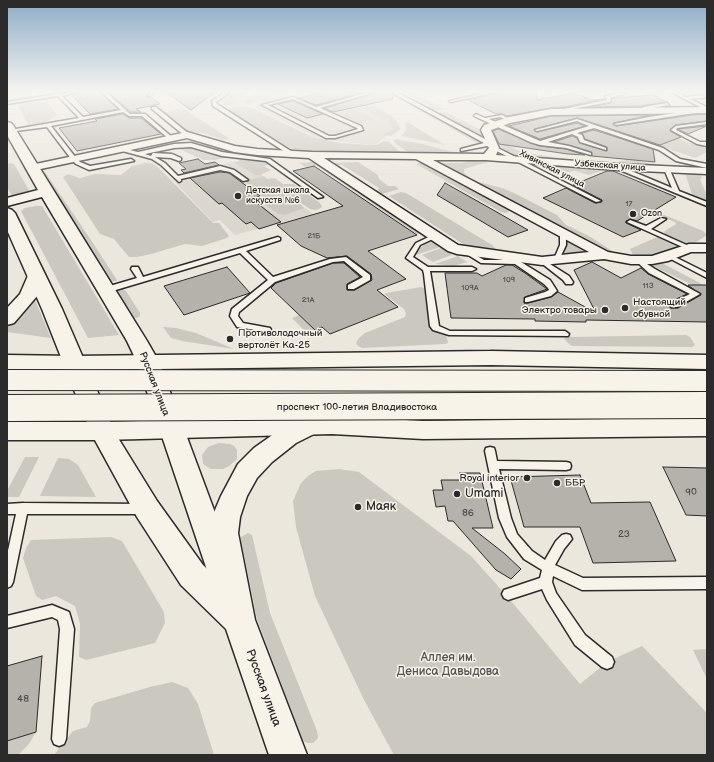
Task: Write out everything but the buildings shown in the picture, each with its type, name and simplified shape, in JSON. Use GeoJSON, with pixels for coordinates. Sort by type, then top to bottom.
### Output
{"type":"FeatureCollection","features":[{"type":"Feature","properties":{"kind":"main road","name":"Русская улица"},"geometry":{"type":"LineString","coordinates":[[9,128],[31,168],[137,341],[148,362],[288,755]]}},
{"type":"Feature","properties":{"kind":"main road"},"geometry":{"type":"LineString","coordinates":[[7,202],[46,192]]}},
{"type":"Feature","properties":{"kind":"main road","name":"Русская улица"},"geometry":{"type":"LineString","coordinates":[[8,219],[36,275],[102,431],[147,509],[192,575],[239,620]]}},
{"type":"Feature","properties":{"kind":"main road"},"geometry":{"type":"LineString","coordinates":[[7,319],[29,295],[36,275]]}},
{"type":"Feature","properties":{"kind":"main road"},"geometry":{"type":"LineString","coordinates":[[7,362],[74,364],[531,358],[707,362]]}},
{"type":"Feature","properties":{"kind":"main road"},"geometry":{"type":"LineString","coordinates":[[393,429],[381,413],[374,392],[383,371],[403,360]]}},
{"type":"Feature","properties":{"kind":"main road"},"geometry":{"type":"LineString","coordinates":[[7,380],[707,381]]}},
{"type":"Feature","properties":{"kind":"main road","name":"проспект 100-летия Владивостока"},"geometry":{"type":"LineString","coordinates":[[7,408],[707,406]]}},
{"type":"Feature","properties":{"kind":"main road"},"geometry":{"type":"LineString","coordinates":[[7,431],[171,430],[332,425],[438,430],[707,427]]}},
{"type":"Feature","properties":{"kind":"main road"},"geometry":{"type":"LineString","coordinates":[[239,620],[224,532],[226,517],[234,496],[247,470],[263,455],[287,437],[310,426]]}},
{"type":"Feature","properties":{"kind":"street"},"geometry":{"type":"LineString","coordinates":[[486,157],[492,153],[486,130],[490,128]]}},
{"type":"Feature","properties":{"kind":"street"},"geometry":{"type":"LineString","coordinates":[[31,168],[187,135]]}},
{"type":"Feature","properties":{"kind":"street","name":"Узбекская улица"},"geometry":{"type":"LineString","coordinates":[[187,135],[234,149],[292,154],[512,158],[617,167],[707,172]]}},
{"type":"Feature","properties":{"kind":"street"},"geometry":{"type":"LineString","coordinates":[[312,155],[453,248],[467,252],[513,260],[542,261],[604,255],[639,261],[659,259],[689,248],[707,248]]}},
{"type":"Feature","properties":{"kind":"street"},"geometry":{"type":"LineString","coordinates":[[417,156],[604,255]]}},
{"type":"Feature","properties":{"kind":"lane"},"geometry":{"type":"LineString","coordinates":[[50,128],[74,159],[78,163],[91,169],[131,161]]}},
{"type":"Feature","properties":{"kind":"lane"},"geometry":{"type":"LineString","coordinates":[[158,128],[171,138]]}},
{"type":"Feature","properties":{"kind":"lane"},"geometry":{"type":"LineString","coordinates":[[178,128],[187,135]]}},
{"type":"Feature","properties":{"kind":"lane"},"geometry":{"type":"LineString","coordinates":[[248,128],[269,142],[292,154]]}},
{"type":"Feature","properties":{"kind":"lane"},"geometry":{"type":"LineString","coordinates":[[309,128],[328,137],[335,138],[361,130],[359,128]]}},
{"type":"Feature","properties":{"kind":"lane","name":"Хивинская улица"},"geometry":{"type":"LineString","coordinates":[[458,128],[512,158],[598,201]]}},
{"type":"Feature","properties":{"kind":"lane"},"geometry":{"type":"LineString","coordinates":[[503,128],[532,141],[567,147],[589,154]]}},
{"type":"Feature","properties":{"kind":"lane"},"geometry":{"type":"LineString","coordinates":[[537,130],[547,128]]}},
{"type":"Feature","properties":{"kind":"lane"},"geometry":{"type":"LineString","coordinates":[[540,143],[589,128]]}},
{"type":"Feature","properties":{"kind":"lane"},"geometry":{"type":"LineString","coordinates":[[599,128],[661,149],[678,160],[707,166]]}},
{"type":"Feature","properties":{"kind":"lane"},"geometry":{"type":"LineString","coordinates":[[675,128],[673,130],[699,143],[707,144]]}},
{"type":"Feature","properties":{"kind":"lane"},"geometry":{"type":"LineString","coordinates":[[573,133],[580,136],[582,141],[604,149]]}},
{"type":"Feature","properties":{"kind":"lane"},"geometry":{"type":"LineString","coordinates":[[138,154],[174,146],[190,145],[222,154],[268,160],[320,197]]}},
{"type":"Feature","properties":{"kind":"lane"},"geometry":{"type":"LineString","coordinates":[[463,150],[491,146]]}},
{"type":"Feature","properties":{"kind":"lane"},"geometry":{"type":"LineString","coordinates":[[118,149],[148,156],[162,164],[178,179],[220,168],[232,170],[245,180]]}},
{"type":"Feature","properties":{"kind":"lane"},"geometry":{"type":"LineString","coordinates":[[148,156],[162,154],[179,159]]}},
{"type":"Feature","properties":{"kind":"lane"},"geometry":{"type":"LineString","coordinates":[[617,167],[707,204]]}},
{"type":"Feature","properties":{"kind":"lane"},"geometry":{"type":"LineString","coordinates":[[667,169],[677,192]]}},
{"type":"Feature","properties":{"kind":"lane"},"geometry":{"type":"LineString","coordinates":[[646,229],[662,219]]}},
{"type":"Feature","properties":{"kind":"lane"},"geometry":{"type":"LineString","coordinates":[[630,222],[689,248]]}},
{"type":"Feature","properties":{"kind":"lane"},"geometry":{"type":"LineString","coordinates":[[557,259],[563,245],[563,234]]}},
{"type":"Feature","properties":{"kind":"lane"},"geometry":{"type":"LineString","coordinates":[[435,236],[418,244],[409,258],[426,269],[472,269]]}},
{"type":"Feature","properties":{"kind":"lane"},"geometry":{"type":"LineString","coordinates":[[106,290],[278,239]]}},
{"type":"Feature","properties":{"kind":"lane"},"geometry":{"type":"LineString","coordinates":[[242,250],[272,280]]}},
{"type":"Feature","properties":{"kind":"lane"},"geometry":{"type":"LineString","coordinates":[[669,256],[707,276]]}},
{"type":"Feature","properties":{"kind":"lane"},"geometry":{"type":"LineString","coordinates":[[268,330],[240,325],[234,316],[235,311],[272,280],[342,258],[346,259],[367,277],[366,280],[351,287]]}},
{"type":"Feature","properties":{"kind":"lane"},"geometry":{"type":"LineString","coordinates":[[513,260],[548,282],[552,288],[553,291],[548,294],[528,300]]}},
{"type":"Feature","properties":{"kind":"lane"},"geometry":{"type":"LineString","coordinates":[[542,261],[566,278],[569,282]]}},
{"type":"Feature","properties":{"kind":"lane"},"geometry":{"type":"LineString","coordinates":[[639,261],[652,271],[696,294],[674,305]]}},
{"type":"Feature","properties":{"kind":"lane"},"geometry":{"type":"LineString","coordinates":[[135,269],[142,280]]}},
{"type":"Feature","properties":{"kind":"lane"},"geometry":{"type":"LineString","coordinates":[[426,269],[428,274],[434,326],[439,330],[449,333],[565,334]]}},
{"type":"Feature","properties":{"kind":"lane"},"geometry":{"type":"LineString","coordinates":[[490,451],[506,518],[513,537],[528,555],[548,568],[582,584],[707,583]]}},
{"type":"Feature","properties":{"kind":"lane"},"geometry":{"type":"LineString","coordinates":[[493,465],[566,466]]}},
{"type":"Feature","properties":{"kind":"lane"},"geometry":{"type":"LineString","coordinates":[[7,508],[147,509]]}},
{"type":"Feature","properties":{"kind":"lane"},"geometry":{"type":"LineString","coordinates":[[7,582],[23,508]]}},
{"type":"Feature","properties":{"kind":"lane"},"geometry":{"type":"LineString","coordinates":[[566,539],[558,549],[548,568],[546,582],[551,596],[580,640],[607,662]]}},
{"type":"Feature","properties":{"kind":"lane"},"geometry":{"type":"LineString","coordinates":[[508,594],[546,582]]}},
{"type":"Feature","properties":{"kind":"lane"},"geometry":{"type":"LineString","coordinates":[[7,622],[52,611],[64,616],[67,629],[59,739]]}},
{"type":"Feature","properties":{"kind":"shaded area"},"geometry":{"type":"Polygon","coordinates":[[[296,128],[396,128],[396,129],[374,145],[326,140],[314,137],[296,128]]]}},
{"type":"Feature","properties":{"kind":"shaded area","name":"Детская школа искусств №6"},"geometry":{"type":"Polygon","coordinates":[[[235,161],[262,175],[313,214],[235,235],[220,220],[213,222],[171,178],[235,161]]]}},
{"type":"Feature","properties":{"kind":"green space"},"geometry":{"type":"Polygon","coordinates":[[[182,128],[212,128],[230,139],[224,140],[203,133],[188,132],[182,128]]]}},
{"type":"Feature","properties":{"kind":"green space"},"geometry":{"type":"Polygon","coordinates":[[[257,128],[293,128],[312,137],[340,143],[377,145],[388,141],[400,152],[312,153],[293,150],[257,128]]]}},
{"type":"Feature","properties":{"kind":"green space"},"geometry":{"type":"Polygon","coordinates":[[[393,128],[400,128],[401,129],[391,136],[384,135],[385,133],[394,129],[393,128]]]}},
{"type":"Feature","properties":{"kind":"green space"},"geometry":{"type":"Polygon","coordinates":[[[406,128],[416,128],[445,145],[402,136],[406,130],[406,128]]]}},
{"type":"Feature","properties":{"kind":"green space"},"geometry":{"type":"Polygon","coordinates":[[[449,128],[456,128],[484,143],[479,144],[449,128]]]}},
{"type":"Feature","properties":{"kind":"green space"},"geometry":{"type":"Polygon","coordinates":[[[464,128],[476,128],[481,130],[484,133],[484,136],[479,136],[464,128]]]}},
{"type":"Feature","properties":{"kind":"green space"},"geometry":{"type":"Polygon","coordinates":[[[659,129],[689,143],[707,146],[707,152],[695,158],[620,132],[659,129]]]}},
{"type":"Feature","properties":{"kind":"green space"},"geometry":{"type":"Polygon","coordinates":[[[494,138],[498,138],[511,147],[522,152],[570,160],[611,163],[634,159],[643,162],[671,166],[707,167],[707,171],[514,157],[506,152],[494,138]]]}},
{"type":"Feature","properties":{"kind":"green space"},"geometry":{"type":"Polygon","coordinates":[[[395,139],[460,153],[409,153],[394,142],[395,139]]]}},
{"type":"Feature","properties":{"kind":"green space"},"geometry":{"type":"Polygon","coordinates":[[[186,146],[228,157],[215,160],[204,160],[177,148],[186,146]]]}},
{"type":"Feature","properties":{"kind":"green space"},"geometry":{"type":"Polygon","coordinates":[[[247,159],[268,162],[270,164],[264,166],[271,170],[260,175],[255,175],[235,163],[240,160],[247,159]]]}},
{"type":"Feature","properties":{"kind":"green space"},"geometry":{"type":"Polygon","coordinates":[[[472,159],[484,159],[488,162],[464,169],[467,176],[479,182],[514,193],[557,215],[566,225],[589,236],[617,254],[613,256],[434,163],[462,163],[472,159]]]}},
{"type":"Feature","properties":{"kind":"green space"},"geometry":{"type":"Polygon","coordinates":[[[358,162],[378,175],[379,179],[388,186],[395,186],[399,189],[379,195],[374,193],[379,188],[342,165],[333,166],[329,163],[358,162]]]}},
{"type":"Feature","properties":{"kind":"green space"},"geometry":{"type":"Polygon","coordinates":[[[425,162],[511,210],[506,213],[501,212],[416,164],[425,162]]]}},
{"type":"Feature","properties":{"kind":"green space"},"geometry":{"type":"Polygon","coordinates":[[[12,163],[30,192],[12,196],[7,187],[7,164],[12,163]]]}},
{"type":"Feature","properties":{"kind":"green space"},"geometry":{"type":"Polygon","coordinates":[[[152,163],[159,168],[213,223],[219,223],[229,236],[202,246],[185,244],[151,254],[129,257],[114,239],[100,234],[63,177],[68,174],[80,178],[95,174],[121,175],[132,166],[152,163]]]}},
{"type":"Feature","properties":{"kind":"green space"},"geometry":{"type":"Polygon","coordinates":[[[300,163],[318,163],[423,232],[417,234],[316,165],[305,167],[300,163]]]}},
{"type":"Feature","properties":{"kind":"green space"},"geometry":{"type":"Polygon","coordinates":[[[542,164],[605,170],[589,175],[575,171],[563,173],[542,164]]]}},
{"type":"Feature","properties":{"kind":"green space"},"geometry":{"type":"Polygon","coordinates":[[[40,170],[45,172],[91,240],[117,280],[116,281],[110,282],[86,241],[51,191],[40,170]]]}},
{"type":"Feature","properties":{"kind":"green space"},"geometry":{"type":"Polygon","coordinates":[[[685,173],[698,173],[701,175],[702,178],[700,179],[707,196],[707,201],[692,194],[685,173]]]}},
{"type":"Feature","properties":{"kind":"green space"},"geometry":{"type":"Polygon","coordinates":[[[264,176],[267,179],[275,178],[283,184],[294,184],[320,203],[322,207],[315,210],[310,209],[292,197],[304,208],[285,215],[278,214],[261,201],[262,195],[245,181],[264,176]]]}},
{"type":"Feature","properties":{"kind":"green space"},"geometry":{"type":"Polygon","coordinates":[[[401,192],[406,193],[492,245],[496,249],[466,246],[389,196],[401,192]]]}},
{"type":"Feature","properties":{"kind":"green space"},"geometry":{"type":"Polygon","coordinates":[[[42,206],[119,335],[88,338],[21,211],[25,208],[42,206]]]}},
{"type":"Feature","properties":{"kind":"green space"},"geometry":{"type":"Polygon","coordinates":[[[662,214],[703,231],[707,235],[695,243],[677,250],[668,250],[658,257],[634,257],[630,249],[664,234],[665,231],[676,224],[675,222],[660,216],[662,214]]]}},
{"type":"Feature","properties":{"kind":"green space"},"geometry":{"type":"Polygon","coordinates":[[[569,240],[592,253],[564,255],[567,241],[569,240]]]}},
{"type":"Feature","properties":{"kind":"green space"},"geometry":{"type":"Polygon","coordinates":[[[432,241],[438,241],[454,253],[440,247],[416,255],[415,252],[425,244],[432,241]]]}},
{"type":"Feature","properties":{"kind":"green space"},"geometry":{"type":"Polygon","coordinates":[[[441,248],[452,255],[433,262],[422,255],[441,248]]]}},
{"type":"Feature","properties":{"kind":"green space"},"geometry":{"type":"Polygon","coordinates":[[[458,256],[467,262],[454,266],[435,264],[458,256]]]}},
{"type":"Feature","properties":{"kind":"green space"},"geometry":{"type":"Polygon","coordinates":[[[660,262],[700,283],[707,292],[651,265],[660,262]]]}},
{"type":"Feature","properties":{"kind":"green space"},"geometry":{"type":"Polygon","coordinates":[[[421,287],[427,289],[430,324],[446,333],[448,343],[362,348],[358,346],[356,343],[358,339],[365,333],[405,317],[406,313],[404,309],[384,294],[421,287]]]}},
{"type":"Feature","properties":{"kind":"green space"},"geometry":{"type":"Polygon","coordinates":[[[123,289],[126,291],[140,313],[140,316],[137,318],[130,316],[116,291],[123,289]]]}},
{"type":"Feature","properties":{"kind":"green space"},"geometry":{"type":"Polygon","coordinates":[[[35,300],[51,338],[7,332],[7,328],[19,319],[35,300]]]}},
{"type":"Feature","properties":{"kind":"green space"},"geometry":{"type":"Polygon","coordinates":[[[299,315],[315,330],[304,330],[292,318],[299,315]]]}},
{"type":"Feature","properties":{"kind":"green space"},"geometry":{"type":"Polygon","coordinates":[[[163,327],[176,328],[196,333],[234,349],[171,338],[163,327]]]}},
{"type":"Feature","properties":{"kind":"green space"},"geometry":{"type":"Polygon","coordinates":[[[686,335],[690,337],[695,345],[692,347],[572,346],[564,338],[569,337],[686,335]]]}},
{"type":"Feature","properties":{"kind":"green space"},"geometry":{"type":"Polygon","coordinates":[[[219,443],[234,446],[237,450],[237,459],[223,469],[211,469],[203,464],[202,455],[208,447],[219,443]]]}},
{"type":"Feature","properties":{"kind":"green space"},"geometry":{"type":"Polygon","coordinates":[[[25,457],[39,457],[19,497],[7,497],[7,491],[25,457]]]}},
{"type":"Feature","properties":{"kind":"green space"},"geometry":{"type":"Polygon","coordinates":[[[58,458],[69,459],[78,465],[96,497],[40,496],[58,458]]]}},
{"type":"Feature","properties":{"kind":"green space","name":"Аллея им. Дениса Давыдова"},"geometry":{"type":"Polygon","coordinates":[[[339,469],[359,472],[471,556],[507,596],[580,684],[607,662],[642,646],[707,713],[707,755],[394,755],[364,700],[315,596],[296,527],[293,501],[301,483],[316,471],[339,469]]]}},
{"type":"Feature","properties":{"kind":"green space"},"geometry":{"type":"Polygon","coordinates":[[[248,533],[252,535],[270,613],[317,731],[318,738],[313,743],[303,741],[257,619],[241,540],[241,537],[248,533]]]}},
{"type":"Feature","properties":{"kind":"green space"},"geometry":{"type":"Polygon","coordinates":[[[111,537],[122,541],[164,612],[165,623],[155,643],[86,660],[79,657],[80,624],[75,606],[56,596],[42,600],[36,596],[23,558],[26,548],[31,540],[111,537]]]}},
{"type":"Feature","properties":{"kind":"green space"},"geometry":{"type":"Polygon","coordinates":[[[707,649],[707,679],[693,650],[707,649]]]}},
{"type":"Feature","properties":{"kind":"green space"},"geometry":{"type":"Polygon","coordinates":[[[172,682],[188,688],[198,704],[214,755],[54,755],[73,731],[87,727],[90,721],[91,708],[95,703],[172,682]]]}},
{"type":"Feature","properties":{"kind":"green space"},"geometry":{"type":"Polygon","coordinates":[[[36,732],[29,744],[18,755],[7,755],[7,741],[36,732]]]}},
{"type":"Feature","properties":{"kind":"place","name":"Детская школа искусств №6"},"geometry":{"type":"Point","coordinates":[238,196]}},
{"type":"Feature","properties":{"kind":"place","name":"Ozon"},"geometry":{"type":"Point","coordinates":[633,214]}},
{"type":"Feature","properties":{"kind":"place","name":"Настоящий обувной"},"geometry":{"type":"Point","coordinates":[625,308]}},
{"type":"Feature","properties":{"kind":"place","name":"Электро товары"},"geometry":{"type":"Point","coordinates":[605,310]}},
{"type":"Feature","properties":{"kind":"place","name":"Противолодочный вертолёт Ка-25"},"geometry":{"type":"Point","coordinates":[230,339]}},
{"type":"Feature","properties":{"kind":"place","name":"Royal interior"},"geometry":{"type":"Point","coordinates":[527,478]}},
{"type":"Feature","properties":{"kind":"place","name":"ББР"},"geometry":{"type":"Point","coordinates":[557,483]}},
{"type":"Feature","properties":{"kind":"place","name":"Umami"},"geometry":{"type":"Point","coordinates":[457,494]}},
{"type":"Feature","properties":{"kind":"place","name":"Маяк"},"geometry":{"type":"Point","coordinates":[358,507]}}]}
